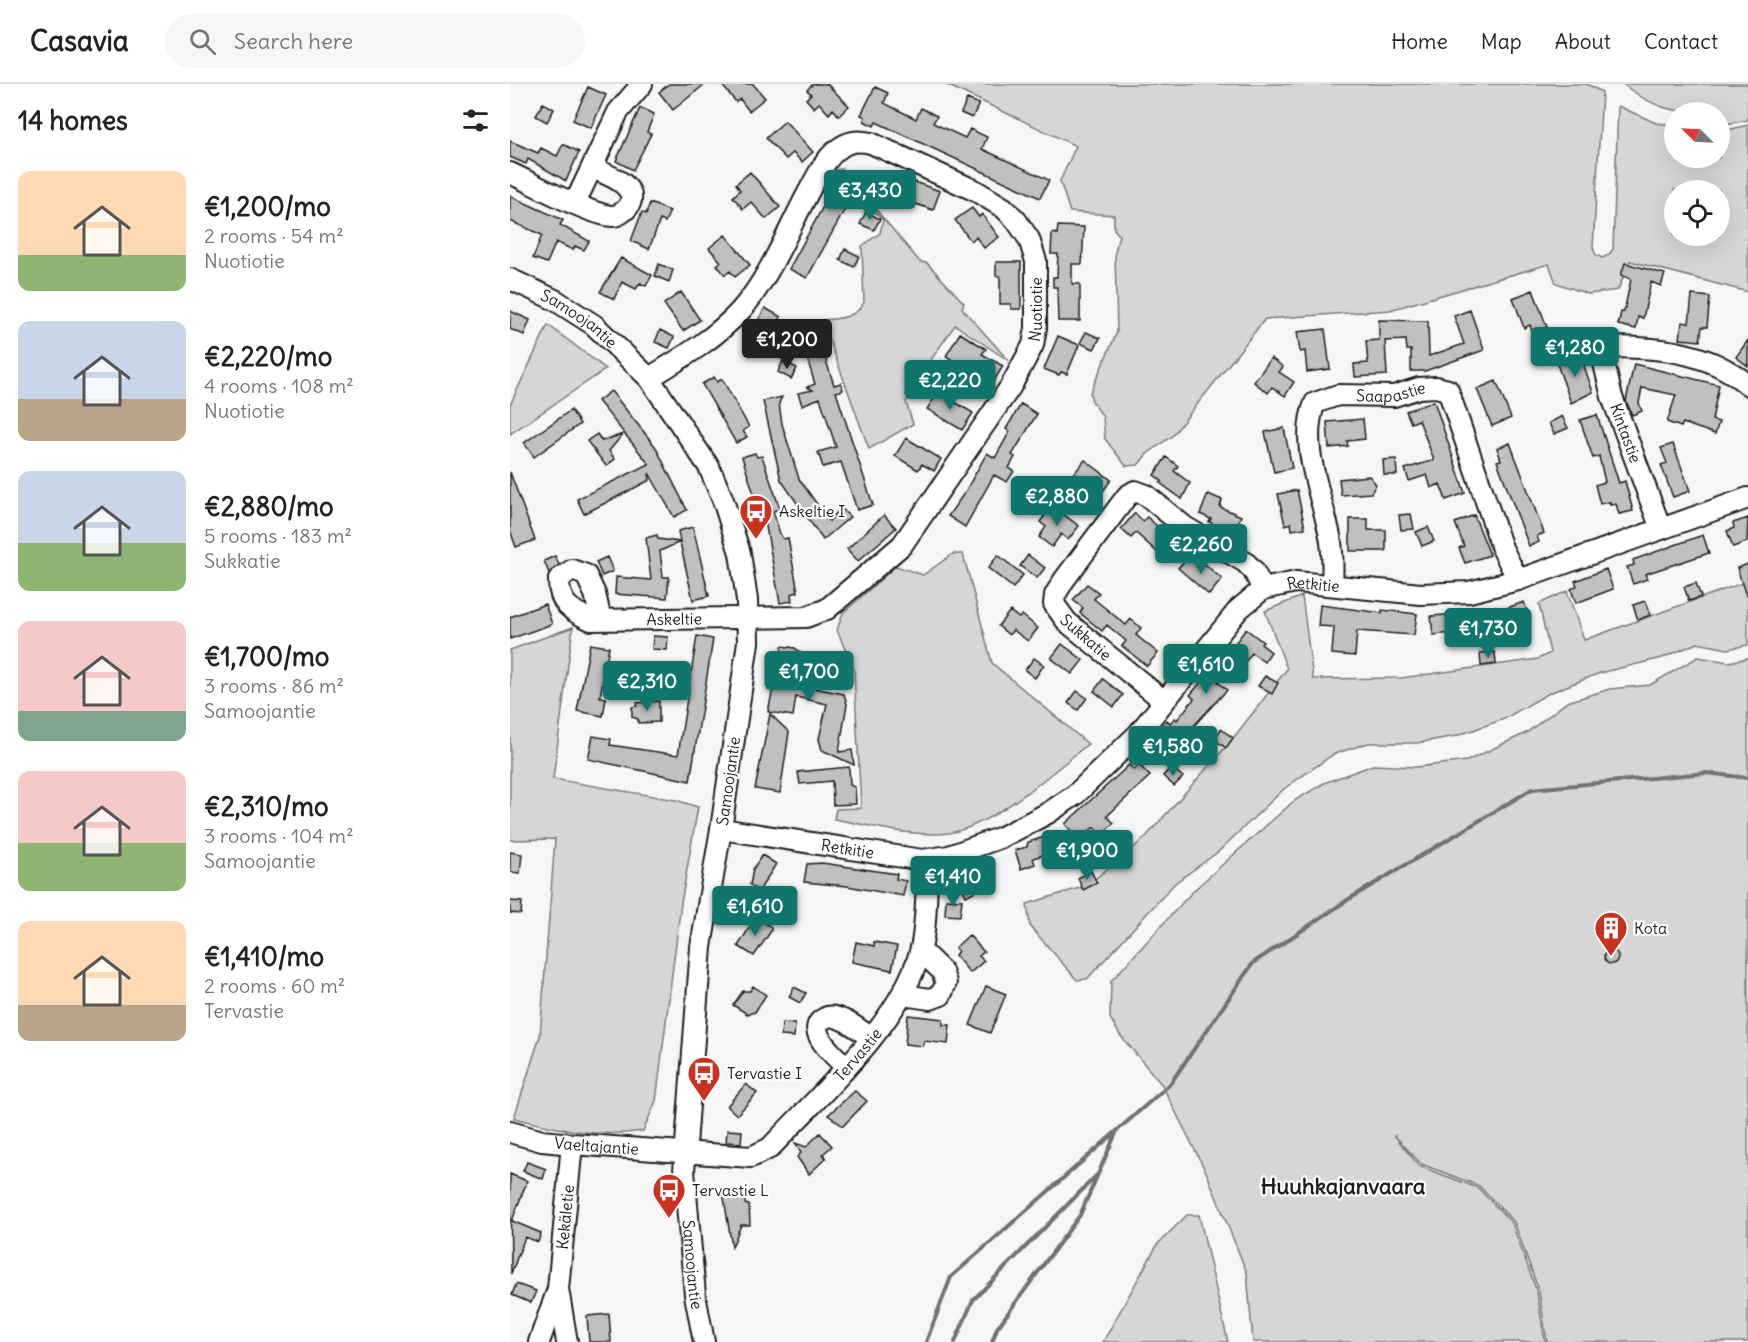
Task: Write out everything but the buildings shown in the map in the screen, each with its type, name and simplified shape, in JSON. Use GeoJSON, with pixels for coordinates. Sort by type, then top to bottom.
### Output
{"type":"FeatureCollection","features":[{"type":"Feature","properties":{"kind":"street"},"geometry":{"type":"LineString","coordinates":[[575,202],[618,112],[642,84]]}},
{"type":"Feature","properties":{"kind":"street","name":"Nuotiotie"},"geometry":{"type":"LineString","coordinates":[[649,378],[699,345],[740,311],[765,274],[819,174],[835,151],[848,143],[858,140],[871,143],[976,191],[1004,208],[1029,239],[1036,261],[1038,291],[1033,345],[1011,386],[921,522],[883,564],[827,609],[806,617],[748,618]]}},
{"type":"Feature","properties":{"kind":"street"},"geometry":{"type":"LineString","coordinates":[[510,173],[575,202],[614,216],[630,206],[631,197],[621,181],[592,168]]}},
{"type":"Feature","properties":{"kind":"street","name":"Samoojantie"},"geometry":{"type":"LineString","coordinates":[[510,279],[555,300],[594,326],[649,378],[698,449],[723,500],[740,553],[748,618],[748,642],[722,829],[701,946],[684,1170],[695,1295],[704,1342]]}},
{"type":"Feature","properties":{"kind":"street","name":"Kintastie"},"geometry":{"type":"LineString","coordinates":[[1661,530],[1612,397],[1600,347],[1650,347],[1701,357],[1734,373],[1748,385]]}},
{"type":"Feature","properties":{"kind":"street","name":"Saapastie"},"geometry":{"type":"LineString","coordinates":[[1332,583],[1330,537],[1311,449],[1309,418],[1315,403],[1338,395],[1394,396],[1419,388],[1436,387],[1448,390],[1502,548],[1518,580]]}},
{"type":"Feature","properties":{"kind":"street","name":"Sukkatie"},"geometry":{"type":"LineString","coordinates":[[1164,701],[1067,622],[1054,604],[1055,595],[1064,580],[1127,496],[1135,491],[1146,495],[1185,526],[1245,562],[1254,570],[1263,589]]}},
{"type":"Feature","properties":{"kind":"street","name":"Retkitie"},"geometry":{"type":"LineString","coordinates":[[722,829],[928,860],[949,856],[1002,837],[1048,813],[1075,795],[1104,769],[1164,701],[1239,609],[1263,589],[1296,582],[1332,583],[1441,594],[1469,592],[1518,580],[1748,498]]}},
{"type":"Feature","properties":{"kind":"street","name":"Askeltie"},"geometry":{"type":"LineString","coordinates":[[601,620],[748,618]]}},
{"type":"Feature","properties":{"kind":"street","name":"Tervastie"},"geometry":{"type":"LineString","coordinates":[[685,1153],[751,1157],[770,1148],[871,1037],[903,995],[921,951],[928,860]]}},
{"type":"Feature","properties":{"kind":"street"},"geometry":{"type":"LineString","coordinates":[[903,995],[930,999],[942,994],[946,983],[942,971],[921,951]]}},
{"type":"Feature","properties":{"kind":"street"},"geometry":{"type":"LineString","coordinates":[[845,1066],[821,1040],[817,1029],[820,1021],[828,1016],[841,1018],[871,1037]]}},
{"type":"Feature","properties":{"kind":"street","name":"Vaeltajantie"},"geometry":{"type":"LineString","coordinates":[[510,1132],[542,1141],[685,1153]]}},
{"type":"Feature","properties":{"kind":"street","name":"Kekäletie"},"geometry":{"type":"LineString","coordinates":[[539,1342],[558,1289],[572,1144]]}},
{"type":"Feature","properties":{"kind":"street","name":"Kekäletie"},"geometry":{"type":"LineString","coordinates":[[558,1289],[567,1342]]}},
{"type":"Feature","properties":{"kind":"shaded area"},"geometry":{"type":"Polygon","coordinates":[[[945,84],[1587,84],[1602,92],[1593,248],[1596,255],[1602,258],[1609,255],[1613,249],[1618,106],[1656,123],[1664,124],[1664,168],[1730,168],[1730,129],[1748,125],[1748,292],[1630,261],[1618,290],[1588,294],[1556,283],[1549,264],[1390,310],[1265,319],[1172,436],[1147,454],[1138,465],[1126,466],[1105,439],[1103,417],[1092,401],[1090,393],[1117,332],[1115,253],[1119,235],[1114,229],[1114,215],[1070,212],[1060,181],[1076,146],[945,84]]]}},
{"type":"Feature","properties":{"kind":"shaded area"},"geometry":{"type":"Polygon","coordinates":[[[1623,84],[1748,84],[1748,120],[1730,123],[1730,102],[1664,102],[1664,108],[1635,93],[1623,84]]]}},
{"type":"Feature","properties":{"kind":"shaded area"},"geometry":{"type":"Polygon","coordinates":[[[842,169],[920,262],[927,263],[964,303],[962,308],[1009,361],[955,325],[930,361],[958,380],[969,392],[936,379],[923,385],[906,402],[913,424],[869,449],[822,320],[846,317],[861,307],[864,302],[862,246],[880,233],[883,220],[833,170],[842,169]]]}},
{"type":"Feature","properties":{"kind":"shaded area"},"geometry":{"type":"Polygon","coordinates":[[[548,325],[606,369],[510,434],[510,405],[548,325]]]}},
{"type":"Feature","properties":{"kind":"shaded area"},"geometry":{"type":"Polygon","coordinates":[[[953,554],[963,554],[992,663],[1088,744],[1022,796],[984,820],[966,828],[949,833],[921,834],[834,819],[836,809],[861,808],[854,671],[837,630],[843,613],[896,566],[923,575],[953,554]]]}},
{"type":"Feature","properties":{"kind":"shaded area"},"geometry":{"type":"Polygon","coordinates":[[[1748,581],[1748,645],[1728,649],[1697,643],[1662,658],[1600,673],[1549,693],[1504,719],[1456,736],[1417,743],[1368,743],[1334,754],[1285,788],[1218,852],[1175,883],[1087,979],[1077,980],[1030,926],[1027,904],[1086,886],[1144,839],[1231,741],[1287,669],[1265,611],[1302,596],[1313,679],[1401,678],[1538,659],[1550,653],[1539,604],[1567,591],[1584,640],[1748,581]]]}},
{"type":"Feature","properties":{"kind":"shaded area"},"geometry":{"type":"Polygon","coordinates":[[[573,627],[553,779],[676,800],[698,807],[681,903],[656,1101],[643,1131],[627,1133],[578,1131],[514,1118],[540,1036],[555,839],[510,840],[510,650],[573,627]]]}},
{"type":"Feature","properties":{"kind":"shaded area"},"geometry":{"type":"Polygon","coordinates":[[[1698,657],[1729,662],[1748,658],[1748,1342],[1547,1342],[1539,1291],[1514,1222],[1479,1186],[1421,1164],[1394,1135],[1419,1166],[1478,1188],[1512,1223],[1537,1292],[1545,1342],[1253,1342],[1247,1273],[1207,1174],[1162,1085],[1120,1035],[1110,1018],[1111,981],[1194,890],[1294,801],[1324,783],[1373,765],[1416,767],[1467,761],[1526,733],[1567,702],[1610,689],[1650,685],[1698,657]]]}},
{"type":"Feature","properties":{"kind":"shaded area"},"geometry":{"type":"Polygon","coordinates":[[[1187,1215],[1199,1215],[1228,1342],[1103,1342],[1157,1245],[1187,1215]]]}},
{"type":"Feature","properties":{"kind":"waterway"},"geometry":{"type":"LineString","coordinates":[[926,1342],[951,1277],[1170,1084],[1253,963],[1349,899],[1532,789],[1706,773],[1748,778]]}},
{"type":"Feature","properties":{"kind":"waterway"},"geometry":{"type":"LineString","coordinates":[[992,1342],[997,1328],[1080,1215],[1116,1133]]}},
{"type":"Feature","properties":{"kind":"waterway"},"geometry":{"type":"LineString","coordinates":[[955,1342],[973,1300],[1097,1175]]}},
{"type":"Feature","properties":{"kind":"place","name":"Askeltie I"},"geometry":{"type":"Point","coordinates":[756,540]}},
{"type":"Feature","properties":{"kind":"place","name":"Kota"},"geometry":{"type":"Point","coordinates":[1611,957]}},
{"type":"Feature","properties":{"kind":"place","name":"Tervastie I"},"geometry":{"type":"Point","coordinates":[704,1102]}},
{"type":"Feature","properties":{"kind":"place","name":"Tervastie L"},"geometry":{"type":"Point","coordinates":[669,1219]}},
{"type":"Feature","properties":{"kind":"district","name":"Huuhkajanvaara"},"geometry":{"type":"Point","coordinates":[1343,1186]}}]}
